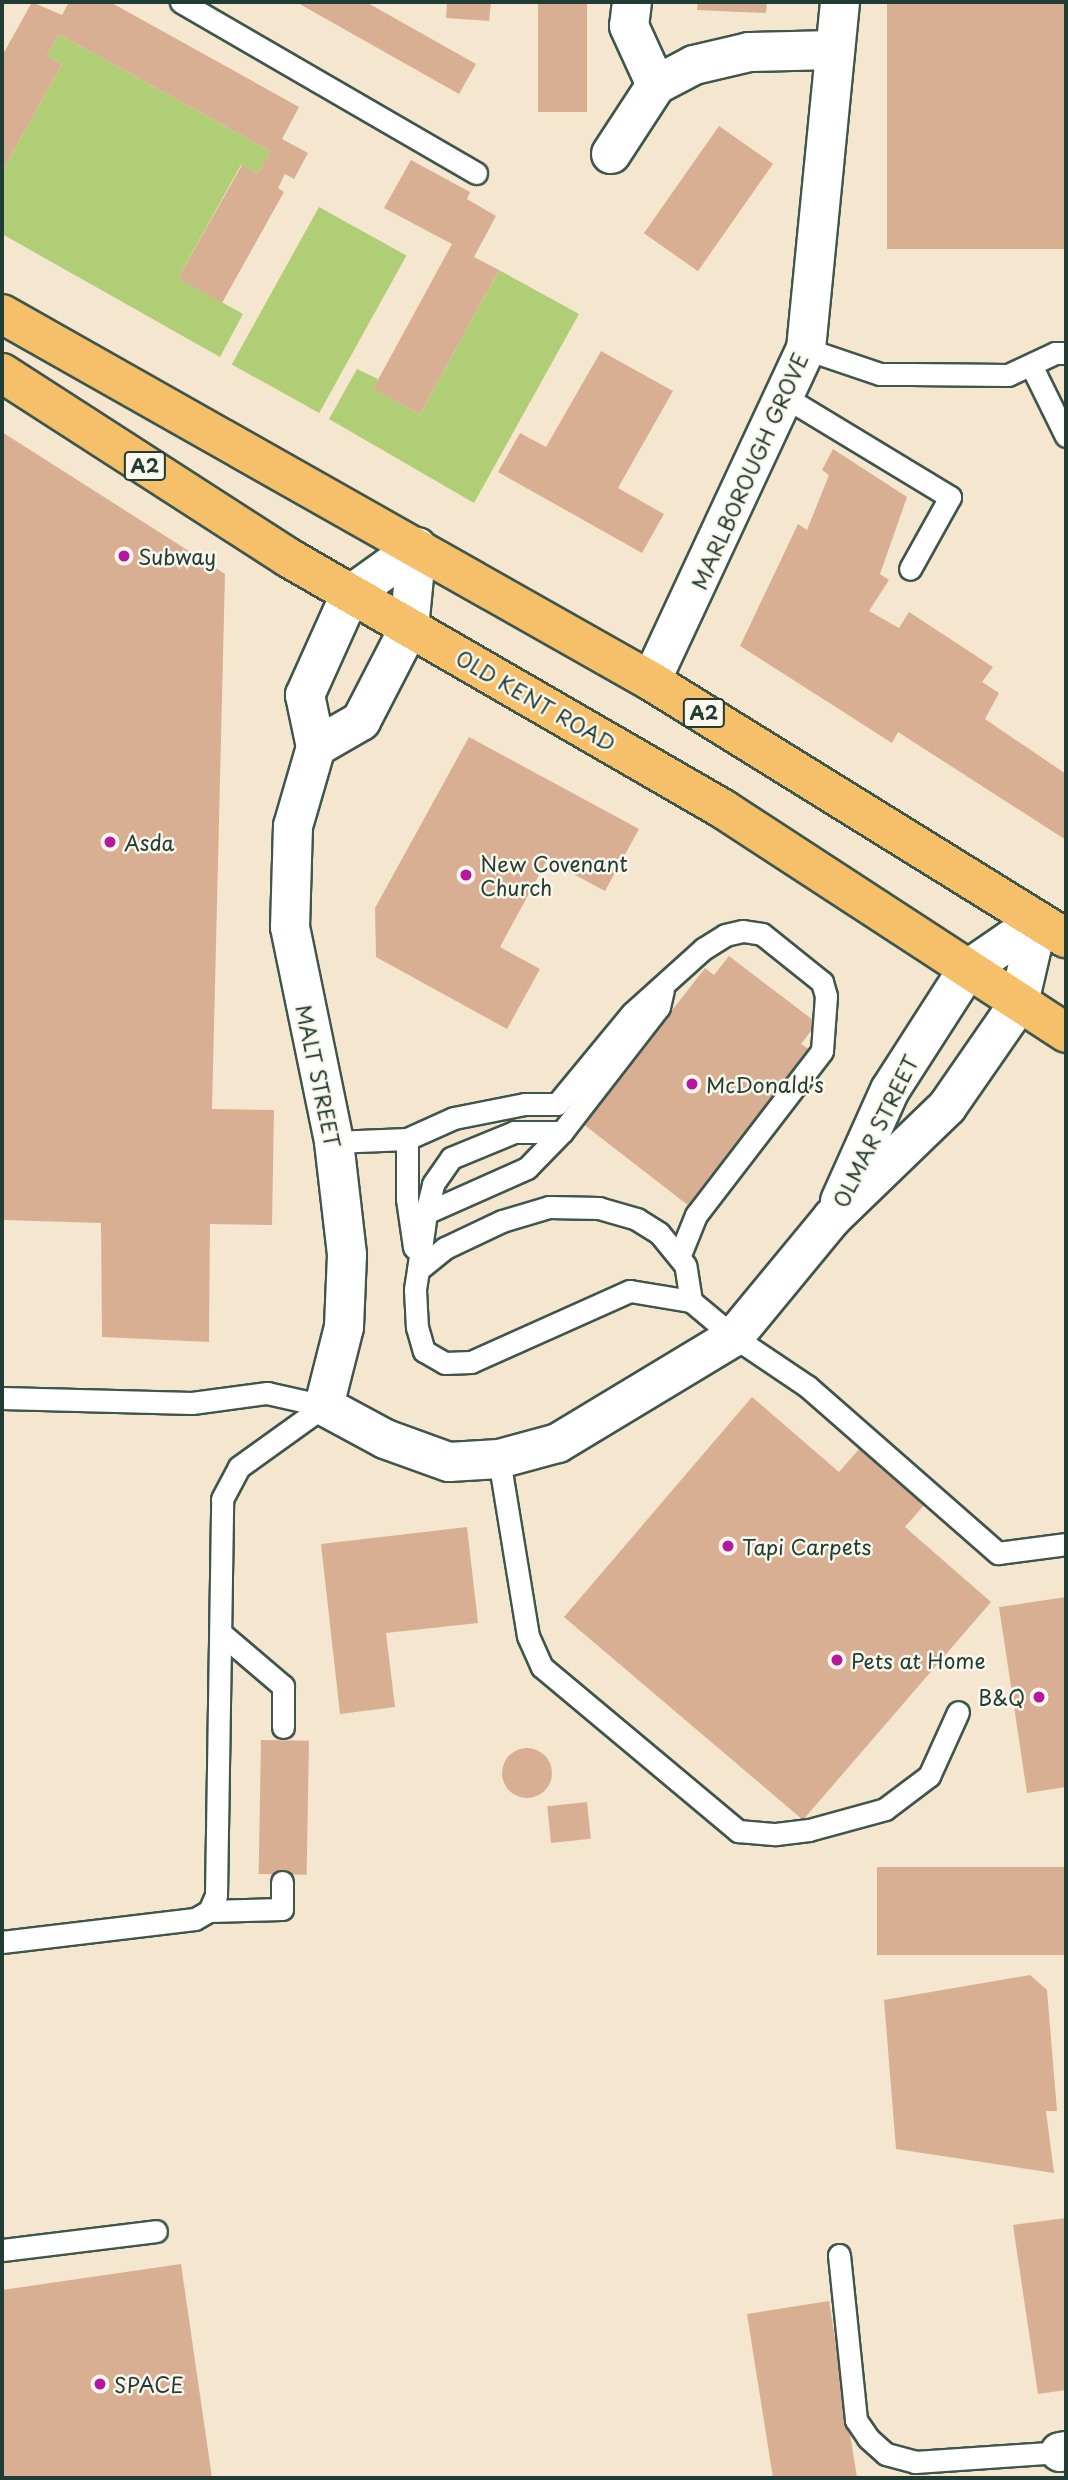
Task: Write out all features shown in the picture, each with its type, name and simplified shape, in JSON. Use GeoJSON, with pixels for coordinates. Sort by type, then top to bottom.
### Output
{"type":"FeatureCollection","features":[{"type":"Feature","properties":{"kind":"highway","name":"A2"},"geometry":{"type":"LineString","coordinates":[[2,314],[652,681],[1052,930]]}},
{"type":"Feature","properties":{"kind":"highway","name":"OLD KENT ROAD"},"geometry":{"type":"LineString","coordinates":[[2,373],[350,595],[723,809],[1066,1033]]}},
{"type":"Feature","properties":{"kind":"street"},"geometry":{"type":"LineString","coordinates":[[632,2],[629,26],[656,85]]}},
{"type":"Feature","properties":{"kind":"street","name":"MARLBOROUGH GROVE"},"geometry":{"type":"LineString","coordinates":[[652,681],[806,349],[840,2]]}},
{"type":"Feature","properties":{"kind":"street"},"geometry":{"type":"LineString","coordinates":[[611,154],[656,85],[694,65],[749,52],[835,50]]}},
{"type":"Feature","properties":{"kind":"street"},"geometry":{"type":"LineString","coordinates":[[350,595],[417,547]]}},
{"type":"Feature","properties":{"kind":"street"},"geometry":{"type":"LineString","coordinates":[[316,747],[361,721],[409,628],[417,547]]}},
{"type":"Feature","properties":{"kind":"street","name":"MALT STREET"},"geometry":{"type":"LineString","coordinates":[[324,1406],[344,1327],[347,1291],[334,1142],[289,927],[293,826],[316,747],[305,695],[350,595]]}},
{"type":"Feature","properties":{"kind":"street","name":"OLMAR STREET"},"geometry":{"type":"LineString","coordinates":[[832,1218],[890,1090],[967,970],[1052,930]]}},
{"type":"Feature","properties":{"kind":"street","name":"OLMAR STREET"},"geometry":{"type":"LineString","coordinates":[[324,1406],[385,1439],[449,1462],[499,1460],[568,1438],[734,1338],[832,1218],[937,1120],[1019,1003],[1052,930]]}},
{"type":"Feature","properties":{"kind":"lane"},"geometry":{"type":"LineString","coordinates":[[181,2],[476,173]]}},
{"type":"Feature","properties":{"kind":"lane"},"geometry":{"type":"LineString","coordinates":[[806,349],[880,374],[1009,375],[1055,353],[1066,353]]}},
{"type":"Feature","properties":{"kind":"lane"},"geometry":{"type":"LineString","coordinates":[[1031,365],[1066,436]]}},
{"type":"Feature","properties":{"kind":"lane"},"geometry":{"type":"LineString","coordinates":[[785,397],[950,497],[910,569]]}},
{"type":"Feature","properties":{"kind":"lane"},"geometry":{"type":"LineString","coordinates":[[334,1142],[407,1139],[454,1118],[525,1104],[557,1104],[632,1013],[664,987],[703,949],[725,935],[743,931],[762,934],[813,971],[826,996],[822,1051],[696,1215],[679,1257]]}},
{"type":"Feature","properties":{"kind":"lane"},"geometry":{"type":"LineString","coordinates":[[426,1213],[527,1168],[562,1132],[659,1007],[664,987]]}},
{"type":"Feature","properties":{"kind":"lane"},"geometry":{"type":"LineString","coordinates":[[562,1132],[513,1132],[451,1158],[433,1184],[418,1270],[417,1327],[424,1351],[444,1363],[471,1362],[630,1290],[691,1301],[734,1338],[807,1386],[998,1553],[1066,1544]]}},
{"type":"Feature","properties":{"kind":"lane"},"geometry":{"type":"LineString","coordinates":[[407,1139],[407,1199],[418,1270]]}},
{"type":"Feature","properties":{"kind":"lane"},"geometry":{"type":"LineString","coordinates":[[418,1270],[446,1248],[502,1220],[549,1207],[599,1208],[638,1219],[679,1257],[691,1301]]}},
{"type":"Feature","properties":{"kind":"lane"},"geometry":{"type":"LineString","coordinates":[[2,1398],[192,1403],[267,1393],[324,1406]]}},
{"type":"Feature","properties":{"kind":"lane"},"geometry":{"type":"LineString","coordinates":[[209,1911],[216,1895],[223,1635],[222,1499],[229,1481],[239,1467],[324,1406]]}},
{"type":"Feature","properties":{"kind":"lane"},"geometry":{"type":"LineString","coordinates":[[499,1460],[528,1636],[542,1667],[738,1830],[776,1834],[809,1830],[885,1809],[929,1776],[958,1712]]}},
{"type":"Feature","properties":{"kind":"lane"},"geometry":{"type":"LineString","coordinates":[[223,1635],[283,1686],[283,1727]]}},
{"type":"Feature","properties":{"kind":"lane"},"geometry":{"type":"LineString","coordinates":[[2,1942],[195,1919],[209,1911],[282,1909],[282,1882]]}},
{"type":"Feature","properties":{"kind":"lane"},"geometry":{"type":"LineString","coordinates":[[2,2250],[156,2231]]}},
{"type":"Feature","properties":{"kind":"lane"},"geometry":{"type":"LineString","coordinates":[[839,2255],[856,2420],[868,2438],[886,2454],[915,2462],[1063,2451]]}},
{"type":"Feature","properties":{"kind":"green space"},"geometry":{"type":"Polygon","coordinates":[[[59,34],[270,151],[258,174],[241,165],[178,278],[243,314],[220,357],[2,234],[2,172],[62,64],[47,55],[59,34]]]}},
{"type":"Feature","properties":{"kind":"green space"},"geometry":{"type":"Polygon","coordinates":[[[319,207],[406,255],[319,413],[232,364],[319,207]]]}},
{"type":"Feature","properties":{"kind":"green space"},"geometry":{"type":"Polygon","coordinates":[[[499,270],[579,314],[474,503],[329,419],[357,369],[378,379],[374,389],[420,414],[499,270]]]}},
{"type":"Feature","properties":{"kind":"building"},"geometry":{"type":"Polygon","coordinates":[[[32,2],[62,15],[69,2],[110,2],[299,107],[282,139],[308,153],[294,179],[285,174],[278,188],[284,192],[222,303],[178,278],[242,165],[258,174],[270,151],[59,34],[47,55],[62,64],[2,172],[2,56],[32,2]]]}},
{"type":"Feature","properties":{"kind":"building"},"geometry":{"type":"Polygon","coordinates":[[[296,2],[366,2],[476,64],[459,94],[296,2]]]}},
{"type":"Feature","properties":{"kind":"building"},"geometry":{"type":"Polygon","coordinates":[[[447,2],[491,2],[489,21],[446,18],[447,2]]]}},
{"type":"Feature","properties":{"kind":"building"},"geometry":{"type":"Polygon","coordinates":[[[538,2],[587,2],[587,112],[538,112],[538,2]]]}},
{"type":"Feature","properties":{"kind":"building"},"geometry":{"type":"Polygon","coordinates":[[[698,2],[767,2],[766,13],[697,10],[698,2]]]}},
{"type":"Feature","properties":{"kind":"building"},"geometry":{"type":"Polygon","coordinates":[[[887,2],[1066,2],[1066,249],[887,249],[887,2]]]}},
{"type":"Feature","properties":{"kind":"building"},"geometry":{"type":"Polygon","coordinates":[[[719,126],[773,164],[698,271],[644,233],[719,126]]]}},
{"type":"Feature","properties":{"kind":"building"},"geometry":{"type":"Polygon","coordinates":[[[411,160],[470,192],[467,199],[496,216],[474,257],[499,270],[420,414],[373,389],[452,244],[384,208],[411,160]]]}},
{"type":"Feature","properties":{"kind":"building"},"geometry":{"type":"Polygon","coordinates":[[[601,351],[673,391],[618,488],[664,514],[642,553],[498,472],[520,433],[546,447],[601,351]]]}},
{"type":"Feature","properties":{"kind":"building","name":"Asda"},"geometry":{"type":"Polygon","coordinates":[[[2,432],[225,574],[212,1109],[274,1110],[272,1225],[210,1224],[209,1342],[102,1337],[101,1223],[2,1220],[2,432]]]}},
{"type":"Feature","properties":{"kind":"building"},"geometry":{"type":"Polygon","coordinates":[[[833,449],[907,497],[880,574],[889,580],[869,611],[899,628],[909,612],[993,667],[982,682],[999,693],[985,719],[1066,774],[1066,840],[898,732],[892,743],[740,646],[798,524],[807,530],[829,475],[822,470],[833,449]]]}},
{"type":"Feature","properties":{"kind":"building","name":"New Covenant Church"},"geometry":{"type":"Polygon","coordinates":[[[469,737],[639,829],[605,891],[547,860],[500,947],[540,969],[507,1029],[376,957],[375,908],[469,737]]]}},
{"type":"Feature","properties":{"kind":"building","name":"McDonald's"},"geometry":{"type":"Polygon","coordinates":[[[729,956],[817,1023],[801,1044],[810,1050],[689,1206],[574,1117],[651,1018],[660,1026],[705,968],[714,975],[729,956]]]}},
{"type":"Feature","properties":{"kind":"building"},"geometry":{"type":"Polygon","coordinates":[[[752,1397],[839,1472],[860,1448],[892,1475],[925,1504],[905,1527],[991,1602],[803,1820],[564,1617],[752,1397]]]}},
{"type":"Feature","properties":{"kind":"building"},"geometry":{"type":"Polygon","coordinates":[[[467,1527],[478,1623],[386,1633],[395,1707],[340,1714],[321,1544],[467,1527]]]}},
{"type":"Feature","properties":{"kind":"building","name":"B&Q"},"geometry":{"type":"Polygon","coordinates":[[[1066,1597],[1066,1787],[1027,1793],[999,1607],[1066,1597]]]}},
{"type":"Feature","properties":{"kind":"building"},"geometry":{"type":"Polygon","coordinates":[[[261,1740],[309,1741],[307,1875],[259,1874],[261,1740]]]}},
{"type":"Feature","properties":{"kind":"building"},"geometry":{"type":"Polygon","coordinates":[[[527,1748],[545,1755],[552,1773],[545,1791],[527,1798],[509,1791],[502,1773],[509,1755],[527,1748]]]}},
{"type":"Feature","properties":{"kind":"building"},"geometry":{"type":"Polygon","coordinates":[[[587,1802],[591,1839],[551,1843],[547,1806],[587,1802]]]}},
{"type":"Feature","properties":{"kind":"building"},"geometry":{"type":"Polygon","coordinates":[[[877,1867],[1066,1867],[1066,1955],[877,1955],[877,1867]]]}},
{"type":"Feature","properties":{"kind":"building"},"geometry":{"type":"Polygon","coordinates":[[[1030,1975],[1047,1990],[1057,2111],[1046,2111],[1054,2173],[896,2149],[884,2000],[1030,1975]]]}},
{"type":"Feature","properties":{"kind":"building"},"geometry":{"type":"Polygon","coordinates":[[[1066,2218],[1066,2390],[1038,2394],[1013,2225],[1066,2218]]]}},
{"type":"Feature","properties":{"kind":"building","name":"SPACE"},"geometry":{"type":"Polygon","coordinates":[[[181,2264],[212,2478],[2,2478],[2,2290],[181,2264]]]}},
{"type":"Feature","properties":{"kind":"building"},"geometry":{"type":"Polygon","coordinates":[[[829,2301],[857,2478],[773,2478],[747,2314],[829,2301]]]}},
{"type":"Feature","properties":{"kind":"place","name":"Subway"},"geometry":{"type":"Point","coordinates":[124,556]}},
{"type":"Feature","properties":{"kind":"place","name":"Asda"},"geometry":{"type":"Point","coordinates":[110,842]}},
{"type":"Feature","properties":{"kind":"place","name":"New Covenant Church"},"geometry":{"type":"Point","coordinates":[466,875]}},
{"type":"Feature","properties":{"kind":"place","name":"McDonald's"},"geometry":{"type":"Point","coordinates":[692,1084]}},
{"type":"Feature","properties":{"kind":"place","name":"Tapi Carpets"},"geometry":{"type":"Point","coordinates":[728,1546]}},
{"type":"Feature","properties":{"kind":"place","name":"Pets at Home"},"geometry":{"type":"Point","coordinates":[837,1660]}},
{"type":"Feature","properties":{"kind":"place","name":"B&Q"},"geometry":{"type":"Point","coordinates":[1039,1697]}},
{"type":"Feature","properties":{"kind":"place","name":"SPACE"},"geometry":{"type":"Point","coordinates":[100,2384]}}]}
